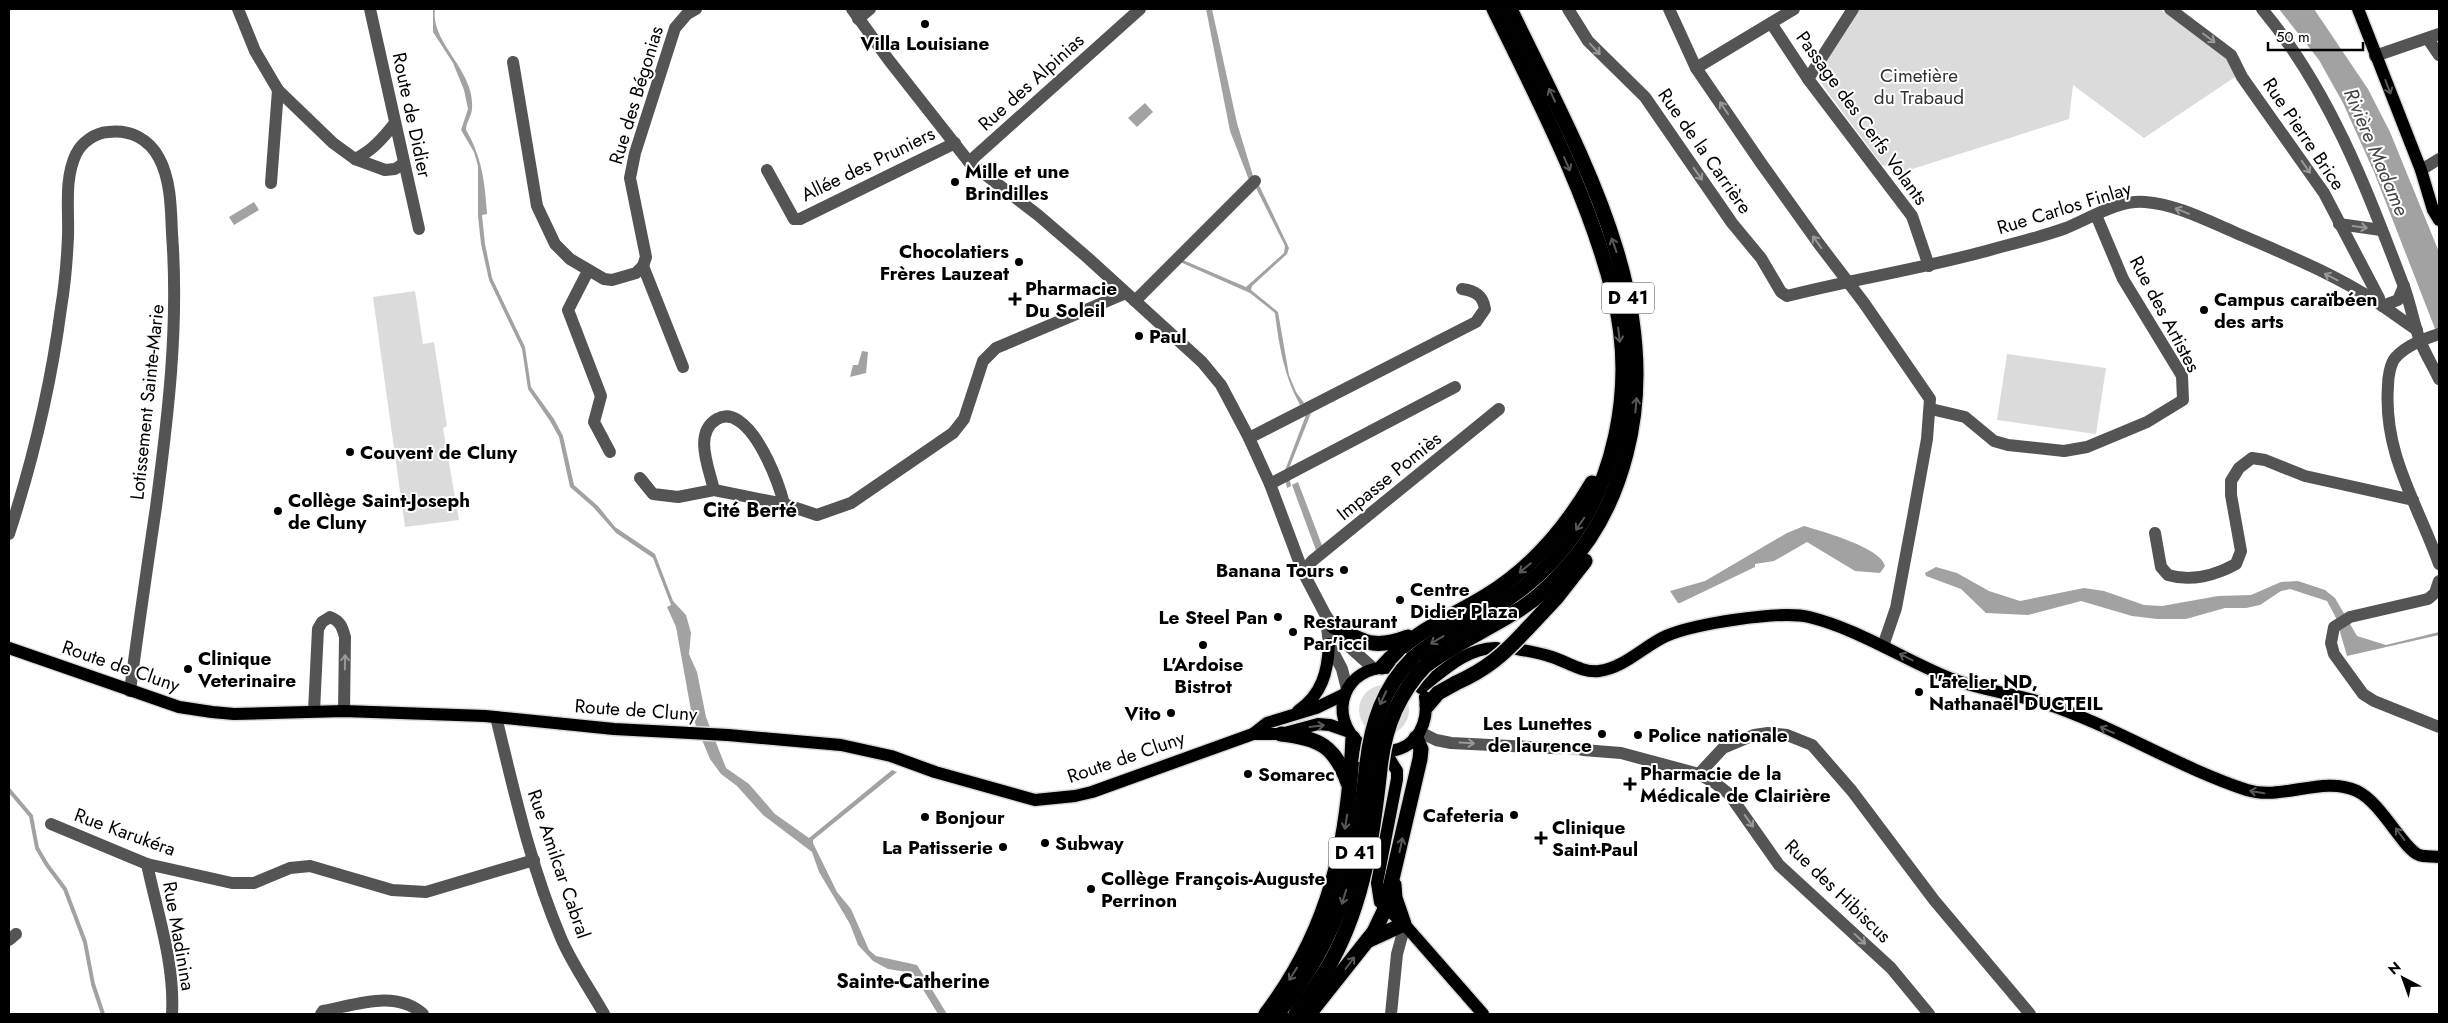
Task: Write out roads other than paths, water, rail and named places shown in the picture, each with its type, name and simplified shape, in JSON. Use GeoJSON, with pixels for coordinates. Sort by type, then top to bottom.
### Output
{"type":"FeatureCollection","features":[{"type":"Feature","properties":{"kind":"highway","name":"D 41"},"geometry":{"type":"LineString","coordinates":[[1296,1014],[1332,961],[1359,896],[1369,856],[1389,723],[1394,708],[1410,682],[1426,647],[1505,601],[1538,576],[1555,559],[1587,515],[1603,482],[1615,445],[1621,406],[1622,369],[1615,298],[1597,235],[1579,191],[1494,9]]}},
{"type":"Feature","properties":{"kind":"highway","name":"D 41"},"geometry":{"type":"LineString","coordinates":[[1419,663],[1441,654],[1513,614],[1548,587],[1578,555],[1600,524],[1620,479],[1633,427],[1637,370],[1631,317],[1620,259],[1585,166],[1510,9]]}},
{"type":"Feature","properties":{"kind":"highway"},"geometry":{"type":"LineString","coordinates":[[1426,706],[1438,693],[1474,675],[1500,658],[1556,598],[1610,525],[1623,494],[1633,427]]}},
{"type":"Feature","properties":{"kind":"highway"},"geometry":{"type":"LineString","coordinates":[[1329,620],[1360,640],[1374,644],[1390,644],[1419,633],[1485,597],[1538,557],[1554,540],[1581,502],[1615,445]]}},
{"type":"Feature","properties":{"kind":"highway"},"geometry":{"type":"LineString","coordinates":[[1382,668],[1395,653],[1419,633]]}},
{"type":"Feature","properties":{"kind":"highway"},"geometry":{"type":"LineString","coordinates":[[1281,734],[1307,737],[1324,745],[1336,756],[1350,788]]}},
{"type":"Feature","properties":{"kind":"highway"},"geometry":{"type":"LineString","coordinates":[[1309,1014],[1367,941],[1385,909],[1420,759],[1421,749],[1418,735]]}},
{"type":"Feature","properties":{"kind":"highway"},"geometry":{"type":"LineString","coordinates":[[1266,1014],[1296,968],[1322,916],[1339,862],[1350,788],[1354,738]]}},
{"type":"Feature","properties":{"kind":"highway","name":"D 41"},"geometry":{"type":"LineString","coordinates":[[1277,1014],[1299,988],[1313,965],[1343,901],[1382,760]]}},
{"type":"Feature","properties":{"kind":"highway"},"geometry":{"type":"LineString","coordinates":[[1367,941],[1404,924],[1395,898],[1393,879]]}},
{"type":"Feature","properties":{"kind":"main road"},"geometry":{"type":"LineString","coordinates":[[2358,9],[2439,220]]}},
{"type":"Feature","properties":{"kind":"main road"},"geometry":{"type":"LineString","coordinates":[[1517,649],[1552,657],[1589,671],[1599,671],[1622,662],[1666,636],[1697,626],[1791,614],[1838,626],[1960,682],[2044,703],[2086,720],[2173,761],[2251,791],[2269,794],[2327,787],[2344,787],[2356,790],[2385,815],[2413,851],[2420,855],[2439,856]]}},
{"type":"Feature","properties":{"kind":"main road"},"geometry":{"type":"LineString","coordinates":[[1290,716],[1313,698],[1323,683],[1328,664],[1329,644]]}},
{"type":"Feature","properties":{"kind":"main road"},"geometry":{"type":"LineString","coordinates":[[1483,1014],[1404,924],[1385,909],[1378,897],[1377,883],[1397,779],[1397,771],[1382,760],[1407,746],[1418,735],[1426,720],[1426,706],[1420,686],[1471,653],[1488,647],[1497,648]]}},
{"type":"Feature","properties":{"kind":"main road","name":"Route de Cluny"},"geometry":{"type":"LineString","coordinates":[[9,648],[179,707],[212,712],[234,714],[344,711],[496,717],[614,729],[728,735],[841,745],[891,756],[935,772],[1035,800],[1075,796],[1092,792],[1253,734],[1267,723],[1316,708],[1346,692],[1363,673],[1382,668]]}},
{"type":"Feature","properties":{"kind":"main road"},"geometry":{"type":"LineString","coordinates":[[1346,692],[1342,707],[1343,719],[1354,738]]}},
{"type":"Feature","properties":{"kind":"main road","name":"Route de Cluny"},"geometry":{"type":"LineString","coordinates":[[1253,734],[1281,734],[1318,724],[1330,725],[1354,738]]}},
{"type":"Feature","properties":{"kind":"street"},"geometry":{"type":"LineString","coordinates":[[238,9],[255,51],[278,90],[333,143],[355,160],[385,170],[395,169],[403,164]]}},
{"type":"Feature","properties":{"kind":"street","name":"Route de Didier"},"geometry":{"type":"LineString","coordinates":[[370,9],[419,229]]}},
{"type":"Feature","properties":{"kind":"street","name":"Rue des Bégonias"},"geometry":{"type":"LineString","coordinates":[[644,266],[645,245],[631,192],[632,169],[675,28],[687,14],[696,9]]}},
{"type":"Feature","properties":{"kind":"street"},"geometry":{"type":"LineString","coordinates":[[870,9],[856,14],[969,162],[1038,215],[1202,362],[1221,386],[1249,438],[1270,484],[1303,572],[1329,620],[1343,641],[1382,668]]}},
{"type":"Feature","properties":{"kind":"street","name":"Rue des Alpinias"},"geometry":{"type":"LineString","coordinates":[[969,162],[1140,9]]}},
{"type":"Feature","properties":{"kind":"street","name":"Rue de la Carrière"},"geometry":{"type":"LineString","coordinates":[[1568,9],[1588,41],[1646,97],[1732,223],[1761,258],[1781,292],[1787,296]]}},
{"type":"Feature","properties":{"kind":"street"},"geometry":{"type":"LineString","coordinates":[[1669,9],[1696,68],[1928,394],[1931,403],[1927,439],[1896,608],[1884,646]]}},
{"type":"Feature","properties":{"kind":"street"},"geometry":{"type":"LineString","coordinates":[[1696,68],[1794,9]]}},
{"type":"Feature","properties":{"kind":"street"},"geometry":{"type":"LineString","coordinates":[[1808,79],[1853,9]]}},
{"type":"Feature","properties":{"kind":"street","name":"Rue Pierre Brice"},"geometry":{"type":"LineString","coordinates":[[2170,9],[2231,55],[2242,76],[2324,193],[2379,298],[2379,304]]}},
{"type":"Feature","properties":{"kind":"street"},"geometry":{"type":"LineString","coordinates":[[2262,9],[2286,38],[2329,109],[2367,190],[2404,286],[2426,336],[2439,379]]}},
{"type":"Feature","properties":{"kind":"street","name":"Passage des Cerfs Volants"},"geometry":{"type":"LineString","coordinates":[[1771,23],[1808,79],[1912,216],[1929,266]]}},
{"type":"Feature","properties":{"kind":"street"},"geometry":{"type":"LineString","coordinates":[[2375,56],[2434,37],[2439,56]]}},
{"type":"Feature","properties":{"kind":"street"},"geometry":{"type":"LineString","coordinates":[[514,62],[537,206],[555,244],[570,259],[604,279],[612,280],[636,273],[644,266],[683,367]]}},
{"type":"Feature","properties":{"kind":"street"},"geometry":{"type":"LineString","coordinates":[[271,183],[278,90]]}},
{"type":"Feature","properties":{"kind":"street"},"geometry":{"type":"LineString","coordinates":[[355,160],[366,155],[380,142],[395,123]]}},
{"type":"Feature","properties":{"kind":"street","name":"Lotissement Sainte-Marie"},"geometry":{"type":"LineString","coordinates":[[9,534],[30,469],[50,376],[62,306],[68,238],[69,181],[75,156],[82,144],[93,136],[104,132],[127,131],[145,140],[160,159],[169,192],[176,296],[174,350],[166,433],[130,691]]}},
{"type":"Feature","properties":{"kind":"street","name":"Allée des Pruniers"},"geometry":{"type":"LineString","coordinates":[[766,170],[794,219],[800,219],[955,143]]}},
{"type":"Feature","properties":{"kind":"street"},"geometry":{"type":"LineString","coordinates":[[2421,170],[2439,160]]}},
{"type":"Feature","properties":{"kind":"street"},"geometry":{"type":"LineString","coordinates":[[640,478],[653,494],[678,497],[714,490],[784,504],[818,515],[851,503],[953,433],[964,419],[983,361],[996,348],[1130,297],[1255,181]]}},
{"type":"Feature","properties":{"kind":"street","name":"Rue Carlos Finlay"},"geometry":{"type":"LineString","coordinates":[[1787,296],[1846,281],[1929,266],[2066,228],[2096,214],[2129,203],[2144,202],[2174,208],[2292,258],[2379,304],[2426,336]]}},
{"type":"Feature","properties":{"kind":"street","name":"Rue des Artistes"},"geometry":{"type":"LineString","coordinates":[[1930,409],[1965,417],[1974,422],[1994,440],[2008,445],[2064,451],[2087,447],[2147,422],[2183,400],[2182,376],[2123,279],[2096,214]]}},
{"type":"Feature","properties":{"kind":"street"},"geometry":{"type":"LineString","coordinates":[[2339,224],[2382,230]]}},
{"type":"Feature","properties":{"kind":"street"},"geometry":{"type":"LineString","coordinates":[[588,271],[568,310],[602,396],[594,422],[610,452]]}},
{"type":"Feature","properties":{"kind":"street"},"geometry":{"type":"LineString","coordinates":[[2379,304],[2398,300],[2404,286]]}},
{"type":"Feature","properties":{"kind":"street"},"geometry":{"type":"LineString","coordinates":[[1249,438],[1476,322],[1485,309],[1484,302],[1480,295],[1462,289]]}},
{"type":"Feature","properties":{"kind":"street"},"geometry":{"type":"LineString","coordinates":[[2426,336],[2394,358],[2388,376],[2386,409],[2395,458],[2439,564]]}},
{"type":"Feature","properties":{"kind":"street"},"geometry":{"type":"LineString","coordinates":[[1270,484],[1455,387]]}},
{"type":"Feature","properties":{"kind":"street","name":"Impasse Pomiès"},"geometry":{"type":"LineString","coordinates":[[1303,572],[1312,561],[1383,506],[1500,409]]}},
{"type":"Feature","properties":{"kind":"street"},"geometry":{"type":"LineString","coordinates":[[714,490],[704,450],[704,438],[707,428],[713,422],[722,417],[731,417],[740,421],[759,445],[780,488],[784,504]]}},
{"type":"Feature","properties":{"kind":"street"},"geometry":{"type":"LineString","coordinates":[[2155,533],[2161,567],[2168,575],[2195,578],[2223,572],[2236,564],[2241,551],[2230,481],[2239,468],[2252,458],[2264,460],[2304,476],[2413,500]]}},
{"type":"Feature","properties":{"kind":"street"},"geometry":{"type":"LineString","coordinates":[[2439,581],[2435,593],[2428,599],[2350,617],[2334,626],[2331,643],[2334,654],[2363,694],[2374,701],[2439,727]]}},
{"type":"Feature","properties":{"kind":"street"},"geometry":{"type":"LineString","coordinates":[[314,711],[318,629],[322,622],[330,618],[337,620],[342,626],[345,637],[344,711]]}},
{"type":"Feature","properties":{"kind":"street"},"geometry":{"type":"LineString","coordinates":[[1329,620],[1329,644],[1342,669],[1346,692]]}},
{"type":"Feature","properties":{"kind":"street","name":"Rue Amilcar Cabral"},"geometry":{"type":"LineString","coordinates":[[496,717],[534,860],[562,940],[604,1014]]}},
{"type":"Feature","properties":{"kind":"street"},"geometry":{"type":"LineString","coordinates":[[1699,774],[1723,748],[1754,735],[1768,733],[1786,736],[1812,745],[1852,791],[1934,900],[2030,1014]]}},
{"type":"Feature","properties":{"kind":"street"},"geometry":{"type":"LineString","coordinates":[[1418,735],[1451,743],[1551,748]]}},
{"type":"Feature","properties":{"kind":"street","name":"Rue des Hibiscus"},"geometry":{"type":"LineString","coordinates":[[1583,750],[1621,753],[1699,774],[1729,794],[1779,865],[1891,968],[1929,1014]]}},
{"type":"Feature","properties":{"kind":"street","name":"Rue Karukéra"},"geometry":{"type":"LineString","coordinates":[[51,824],[147,864],[232,883],[254,883],[290,868],[310,866],[392,890],[426,892],[534,860]]}},
{"type":"Feature","properties":{"kind":"street","name":"Rue Madinina"},"geometry":{"type":"LineString","coordinates":[[147,864],[167,956],[173,998],[172,1014]]}},
{"type":"Feature","properties":{"kind":"street"},"geometry":{"type":"LineString","coordinates":[[1390,1014],[1397,954],[1404,924]]}},
{"type":"Feature","properties":{"kind":"street"},"geometry":{"type":"LineString","coordinates":[[321,1014],[323,1011],[385,1000],[413,1005],[423,1014]]}},
{"type":"Feature","properties":{"kind":"water"},"geometry":{"type":"Polygon","coordinates":[[[433,9],[435,9],[435,21],[439,33],[467,81],[471,94],[472,111],[466,130],[476,150],[484,181],[487,214],[482,215],[485,244],[492,278],[525,347],[531,387],[554,419],[563,436],[574,485],[598,506],[615,527],[655,554],[673,601],[686,615],[691,633],[689,654],[697,672],[706,717],[726,768],[749,784],[775,814],[809,838],[892,770],[897,772],[813,840],[813,843],[837,892],[851,909],[869,950],[876,956],[917,965],[947,1014],[938,1014],[913,973],[888,969],[873,961],[858,945],[850,924],[819,872],[812,852],[763,815],[737,786],[721,774],[710,759],[692,716],[676,627],[667,607],[671,605],[653,558],[616,533],[593,507],[570,487],[559,437],[528,389],[522,349],[489,280],[481,244],[478,216],[478,166],[474,152],[461,130],[468,109],[464,90],[453,63],[433,32],[433,9]]]}},
{"type":"Feature","properties":{"kind":"water"},"geometry":{"type":"Polygon","coordinates":[[[1206,9],[1212,9],[1237,123],[1253,176],[1249,180],[1230,131],[1206,9]]]}},
{"type":"Feature","properties":{"kind":"water","name":"Rivière Madame"},"geometry":{"type":"Polygon","coordinates":[[[2279,9],[2314,9],[2368,89],[2390,132],[2439,252],[2439,339],[2374,172],[2343,103],[2319,60],[2279,9]]]}},
{"type":"Feature","properties":{"kind":"water"},"geometry":{"type":"Polygon","coordinates":[[[1145,103],[1153,112],[1137,127],[1128,118],[1145,103]]]}},
{"type":"Feature","properties":{"kind":"water"},"geometry":{"type":"Polygon","coordinates":[[[1259,185],[1289,248],[1287,254],[1252,286],[1251,290],[1278,312],[1289,375],[1296,392],[1304,403],[1300,405],[1294,394],[1283,361],[1275,313],[1250,293],[1180,262],[1183,260],[1246,287],[1284,253],[1285,246],[1256,188],[1259,185]]]}},
{"type":"Feature","properties":{"kind":"water"},"geometry":{"type":"Polygon","coordinates":[[[254,202],[259,210],[234,225],[229,217],[254,202]]]}},
{"type":"Feature","properties":{"kind":"water"},"geometry":{"type":"Polygon","coordinates":[[[862,351],[868,352],[866,373],[850,377],[853,365],[858,365],[862,351]]]}},
{"type":"Feature","properties":{"kind":"water"},"geometry":{"type":"Polygon","coordinates":[[[1311,413],[1288,471],[1291,486],[1287,488],[1284,473],[1306,415],[1311,413]]]}},
{"type":"Feature","properties":{"kind":"water"},"geometry":{"type":"Polygon","coordinates":[[[1298,482],[1323,548],[1317,553],[1292,485],[1298,482]]]}},
{"type":"Feature","properties":{"kind":"water"},"geometry":{"type":"Polygon","coordinates":[[[1804,526],[1863,547],[1881,559],[1885,566],[1880,573],[1855,571],[1807,542],[1774,561],[1755,564],[1755,567],[1680,603],[1678,603],[1670,591],[1705,581],[1787,533],[1804,526]]]}},
{"type":"Feature","properties":{"kind":"water"},"geometry":{"type":"Polygon","coordinates":[[[1936,567],[1957,573],[1989,591],[2020,601],[2084,588],[2104,591],[2144,605],[2162,606],[2218,596],[2251,595],[2281,582],[2298,581],[2325,590],[2335,598],[2357,636],[2386,645],[2439,632],[2439,635],[2347,656],[2336,618],[2327,601],[2290,589],[2281,591],[2260,605],[2246,608],[2225,608],[2186,619],[2157,619],[2132,616],[2081,601],[2028,615],[1986,613],[1961,589],[1926,576],[1925,573],[1936,567]]]}},
{"type":"Feature","properties":{"kind":"waterway"},"geometry":{"type":"LineString","coordinates":[[9,790],[31,816],[37,848],[65,889],[85,942],[93,984],[103,1014]]}},
{"type":"Feature","properties":{"kind":"tunnel"},"geometry":{"type":"LineString","coordinates":[[1551,748],[1583,750]]}},
{"type":"Feature","properties":{"kind":"place","name":"Villa Louisiane"},"geometry":{"type":"Point","coordinates":[925,24]}},
{"type":"Feature","properties":{"kind":"place","name":"Mille et une Brindilles"},"geometry":{"type":"Point","coordinates":[955,182]}},
{"type":"Feature","properties":{"kind":"place","name":"Chocolatiers Frères Lauzeat"},"geometry":{"type":"Point","coordinates":[1019,262]}},
{"type":"Feature","properties":{"kind":"place","name":"Pharmacie Du Soleil"},"geometry":{"type":"Point","coordinates":[1015,299]}},
{"type":"Feature","properties":{"kind":"place","name":"Campus caraïbéen des arts"},"geometry":{"type":"Point","coordinates":[2204,310]}},
{"type":"Feature","properties":{"kind":"place","name":"Paul"},"geometry":{"type":"Point","coordinates":[1139,336]}},
{"type":"Feature","properties":{"kind":"place","name":"Couvent de Cluny"},"geometry":{"type":"Point","coordinates":[350,452]}},
{"type":"Feature","properties":{"kind":"place","name":"Collège Saint-Joseph de Cluny"},"geometry":{"type":"Point","coordinates":[278,511]}},
{"type":"Feature","properties":{"kind":"place","name":"Banana Tours"},"geometry":{"type":"Point","coordinates":[1344,570]}},
{"type":"Feature","properties":{"kind":"place","name":"Centre Didier Plaza"},"geometry":{"type":"Point","coordinates":[1400,600]}},
{"type":"Feature","properties":{"kind":"place","name":"Le Steel Pan"},"geometry":{"type":"Point","coordinates":[1278,617]}},
{"type":"Feature","properties":{"kind":"place","name":"Restaurant Par'icci"},"geometry":{"type":"Point","coordinates":[1293,632]}},
{"type":"Feature","properties":{"kind":"place","name":"L'Ardoise Bistrot"},"geometry":{"type":"Point","coordinates":[1203,645]}},
{"type":"Feature","properties":{"kind":"place","name":"Clinique Veterinaire"},"geometry":{"type":"Point","coordinates":[188,669]}},
{"type":"Feature","properties":{"kind":"place","name":"L'atelier ND, Nathanaël DUCTEIL"},"geometry":{"type":"Point","coordinates":[1919,692]}},
{"type":"Feature","properties":{"kind":"place","name":"Vito"},"geometry":{"type":"Point","coordinates":[1171,713]}},
{"type":"Feature","properties":{"kind":"place","name":"Les Lunettes de laurence"},"geometry":{"type":"Point","coordinates":[1602,734]}},
{"type":"Feature","properties":{"kind":"place","name":"Police nationale"},"geometry":{"type":"Point","coordinates":[1638,735]}},
{"type":"Feature","properties":{"kind":"place","name":"Somarec"},"geometry":{"type":"Point","coordinates":[1248,774]}},
{"type":"Feature","properties":{"kind":"place","name":"Pharmacie de la Médicale de Clairière"},"geometry":{"type":"Point","coordinates":[1630,784]}},
{"type":"Feature","properties":{"kind":"place","name":"Cafeteria"},"geometry":{"type":"Point","coordinates":[1514,815]}},
{"type":"Feature","properties":{"kind":"place","name":"Bonjour"},"geometry":{"type":"Point","coordinates":[925,817]}},
{"type":"Feature","properties":{"kind":"place","name":"Clinique Saint-Paul"},"geometry":{"type":"Point","coordinates":[1541,838]}},
{"type":"Feature","properties":{"kind":"place","name":"Subway"},"geometry":{"type":"Point","coordinates":[1045,843]}},
{"type":"Feature","properties":{"kind":"place","name":"La Patisserie"},"geometry":{"type":"Point","coordinates":[1003,847]}},
{"type":"Feature","properties":{"kind":"place","name":"Collège François-Auguste Perrinon"},"geometry":{"type":"Point","coordinates":[1091,889]}},
{"type":"Feature","properties":{"kind":"district","name":"Cité Berté"},"geometry":{"type":"Point","coordinates":[750,510]}},
{"type":"Feature","properties":{"kind":"district","name":"Sainte-Catherine"},"geometry":{"type":"Point","coordinates":[913,981]}},
{"type":"Feature","properties":{"kind":"park label","name":"Cimetière du Trabaud"},"geometry":{"type":"Point","coordinates":[1919,86]}}]}
